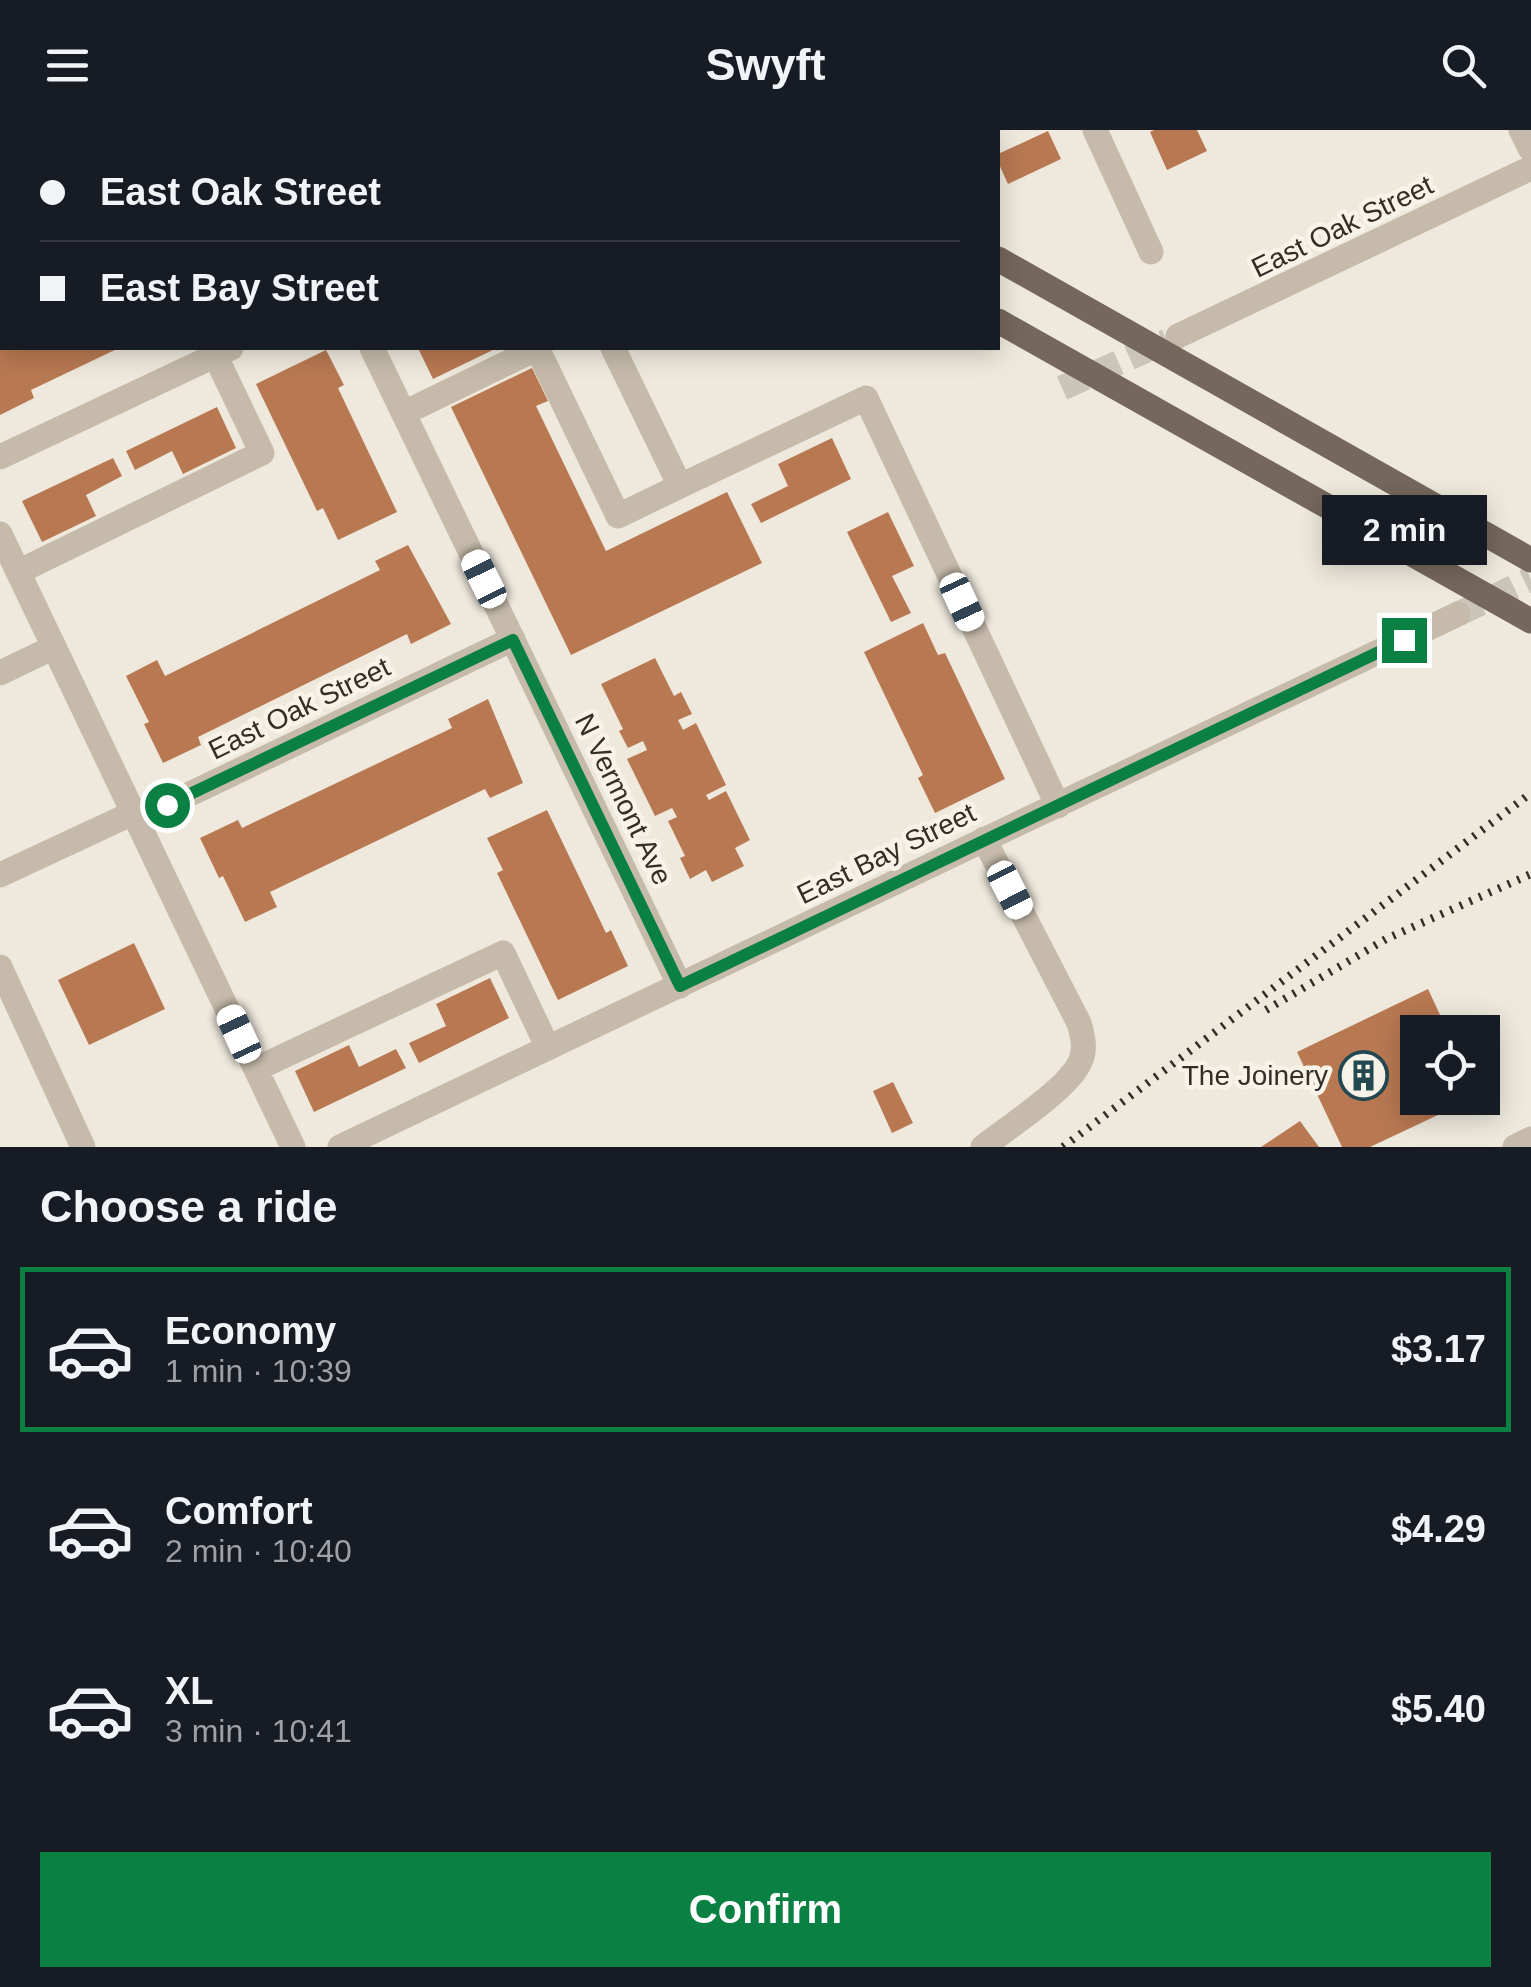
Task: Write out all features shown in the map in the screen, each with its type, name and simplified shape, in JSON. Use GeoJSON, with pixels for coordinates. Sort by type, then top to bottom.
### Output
{"type":"FeatureCollection","features":[{"type":"Feature","properties":{"kind":"main road"},"geometry":{"type":"LineString","coordinates":[[1000,260],[1531,560]]}},
{"type":"Feature","properties":{"kind":"main road"},"geometry":{"type":"LineString","coordinates":[[1000,322],[1531,621]]}},
{"type":"Feature","properties":{"kind":"street"},"geometry":{"type":"LineString","coordinates":[[1094,130],[1151,252]]}},
{"type":"Feature","properties":{"kind":"street"},"geometry":{"type":"LineString","coordinates":[[1521,130],[1531,150]]}},
{"type":"Feature","properties":{"kind":"street","name":"East Oak Street"},"geometry":{"type":"LineString","coordinates":[[1178,336],[1531,168]]}},
{"type":"Feature","properties":{"kind":"street","name":"N Vermont Ave"},"geometry":{"type":"LineString","coordinates":[[373,350],[680,986]]}},
{"type":"Feature","properties":{"kind":"street"},"geometry":{"type":"LineString","coordinates":[[404,413],[534,350]]}},
{"type":"Feature","properties":{"kind":"street"},"geometry":{"type":"LineString","coordinates":[[539,350],[618,516],[866,398],[1058,806]]}},
{"type":"Feature","properties":{"kind":"street"},"geometry":{"type":"LineString","coordinates":[[614,350],[680,486]]}},
{"type":"Feature","properties":{"kind":"street"},"geometry":{"type":"LineString","coordinates":[[0,457],[223,351],[262,454],[18,572]]}},
{"type":"Feature","properties":{"kind":"street"},"geometry":{"type":"LineString","coordinates":[[0,534],[293,1147]]}},
{"type":"Feature","properties":{"kind":"street","name":"East Bay Street"},"geometry":{"type":"LineString","coordinates":[[340,1147],[1458,614]]}},
{"type":"Feature","properties":{"kind":"street","name":"East Oak Street"},"geometry":{"type":"LineString","coordinates":[[0,876],[133,813],[167,805],[513,640]]}},
{"type":"Feature","properties":{"kind":"street"},"geometry":{"type":"LineString","coordinates":[[0,673],[54,646]]}},
{"type":"Feature","properties":{"kind":"street"},"geometry":{"type":"LineString","coordinates":[[983,1147],[1070,1079],[1081,1061],[1084,1044],[1079,1023],[984,839]]}},
{"type":"Feature","properties":{"kind":"street"},"geometry":{"type":"LineString","coordinates":[[256,1069],[503,952],[548,1048]]}},
{"type":"Feature","properties":{"kind":"street"},"geometry":{"type":"LineString","coordinates":[[0,967],[84,1147]]}},
{"type":"Feature","properties":{"kind":"street"},"geometry":{"type":"LineString","coordinates":[[1515,1147],[1531,1139]]}},
{"type":"Feature","properties":{"kind":"building"},"geometry":{"type":"Polygon","coordinates":[[[1197,130],[1207,151],[1167,170],[1150,132],[1197,130]]]}},
{"type":"Feature","properties":{"kind":"building"},"geometry":{"type":"Polygon","coordinates":[[[1048,131],[1061,159],[1008,184],[1000,166],[1000,153],[1048,131]]]}},
{"type":"Feature","properties":{"kind":"building"},"geometry":{"type":"Polygon","coordinates":[[[0,350],[115,350],[31,390],[34,398],[0,415],[0,350]]]}},
{"type":"Feature","properties":{"kind":"building"},"geometry":{"type":"Polygon","coordinates":[[[326,350],[344,385],[338,388],[397,512],[338,540],[323,508],[317,511],[256,384],[326,350]]]}},
{"type":"Feature","properties":{"kind":"building"},"geometry":{"type":"Polygon","coordinates":[[[419,350],[493,350],[433,379],[419,350]]]}},
{"type":"Feature","properties":{"kind":"building"},"geometry":{"type":"Polygon","coordinates":[[[532,368],[548,401],[536,406],[606,551],[727,492],[762,563],[571,655],[451,407],[532,368]]]}},
{"type":"Feature","properties":{"kind":"building"},"geometry":{"type":"Polygon","coordinates":[[[217,407],[236,448],[183,474],[172,451],[135,470],[126,451],[217,407]]]}},
{"type":"Feature","properties":{"kind":"building"},"geometry":{"type":"Polygon","coordinates":[[[832,438],[851,479],[761,523],[751,504],[788,486],[778,464],[832,438]]]}},
{"type":"Feature","properties":{"kind":"building"},"geometry":{"type":"Polygon","coordinates":[[[113,458],[122,476],[86,495],[96,516],[42,542],[22,501],[113,458]]]}},
{"type":"Feature","properties":{"kind":"building"},"geometry":{"type":"Polygon","coordinates":[[[888,512],[914,566],[892,576],[911,613],[891,622],[847,532],[888,512]]]}},
{"type":"Feature","properties":{"kind":"building"},"geometry":{"type":"Polygon","coordinates":[[[408,545],[451,624],[411,644],[407,634],[198,737],[201,745],[163,763],[144,724],[149,722],[126,676],[157,660],[165,676],[380,570],[375,561],[408,545]]]}},
{"type":"Feature","properties":{"kind":"building"},"geometry":{"type":"Polygon","coordinates":[[[923,623],[938,655],[945,653],[1005,779],[935,813],[918,778],[923,775],[864,652],[923,623]]]}},
{"type":"Feature","properties":{"kind":"building"},"geometry":{"type":"Polygon","coordinates":[[[655,658],[674,696],[681,692],[692,714],[678,720],[683,730],[696,723],[726,785],[706,795],[709,800],[726,791],[750,840],[735,848],[744,866],[712,882],[706,870],[690,879],[680,858],[685,856],[668,821],[677,817],[672,808],[655,816],[627,759],[647,750],[643,741],[628,748],[601,684],[655,658]]]}},
{"type":"Feature","properties":{"kind":"building"},"geometry":{"type":"Polygon","coordinates":[[[488,699],[523,783],[490,798],[485,789],[270,892],[277,907],[245,922],[200,838],[238,820],[242,828],[452,728],[448,719],[488,699]]]}},
{"type":"Feature","properties":{"kind":"building"},"geometry":{"type":"Polygon","coordinates":[[[547,810],[606,933],[611,930],[628,966],[558,1000],[497,873],[503,870],[487,838],[547,810]]]}},
{"type":"Feature","properties":{"kind":"building"},"geometry":{"type":"Polygon","coordinates":[[[134,943],[165,1009],[89,1045],[58,980],[134,943]]]}},
{"type":"Feature","properties":{"kind":"building"},"geometry":{"type":"Polygon","coordinates":[[[490,978],[509,1018],[419,1063],[409,1043],[446,1026],[436,1004],[490,978]]]}},
{"type":"Feature","properties":{"kind":"building","name":"The Joinery"},"geometry":{"type":"Polygon","coordinates":[[[1428,989],[1440,1015],[1400,1015],[1400,1115],[1438,1115],[1370,1147],[1342,1147],[1297,1052],[1428,989]]]}},
{"type":"Feature","properties":{"kind":"building"},"geometry":{"type":"Polygon","coordinates":[[[349,1045],[359,1067],[396,1049],[406,1068],[314,1112],[295,1071],[349,1045]]]}},
{"type":"Feature","properties":{"kind":"building"},"geometry":{"type":"Polygon","coordinates":[[[893,1082],[913,1123],[892,1133],[873,1091],[893,1082]]]}},
{"type":"Feature","properties":{"kind":"building"},"geometry":{"type":"Polygon","coordinates":[[[1300,1121],[1319,1147],[1261,1147],[1300,1121]]]}},
{"type":"Feature","properties":{"kind":"tunnel"},"geometry":{"type":"LineString","coordinates":[[1062,388],[1167,341]]}},
{"type":"Feature","properties":{"kind":"tunnel"},"geometry":{"type":"LineString","coordinates":[[1458,614],[1531,579]]}},
{"type":"Feature","properties":{"kind":"railway"},"geometry":{"type":"LineString","coordinates":[[1063,1147],[1531,793]]}},
{"type":"Feature","properties":{"kind":"railway"},"geometry":{"type":"LineString","coordinates":[[1266,1010],[1386,939],[1531,874]]}},
{"type":"Feature","properties":{"kind":"place","name":"The Joinery"},"geometry":{"type":"Point","coordinates":[1363,1075]}},
{"type":"Feature","properties":{"kind":"route"},"geometry":{"type":"LineString","coordinates":[[167,805],[513,640],[680,986],[1404,640]]}}]}
